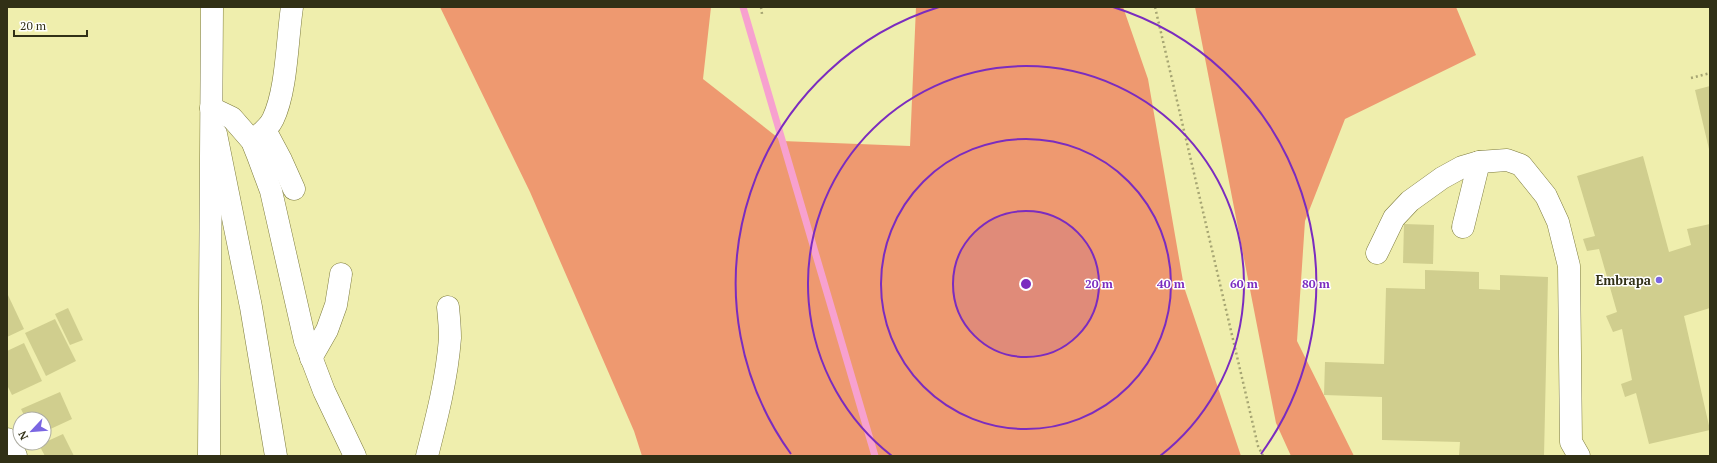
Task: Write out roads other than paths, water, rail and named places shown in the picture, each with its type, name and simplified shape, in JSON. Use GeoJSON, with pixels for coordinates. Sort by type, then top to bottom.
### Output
{"type":"FeatureCollection","features":[{"type":"Feature","properties":{"kind":"main road"},"geometry":{"type":"LineString","coordinates":[[209,456],[212,7]]}},
{"type":"Feature","properties":{"kind":"main road"},"geometry":{"type":"LineString","coordinates":[[258,136],[273,120],[283,86],[292,7]]}},
{"type":"Feature","properties":{"kind":"main road"},"geometry":{"type":"LineString","coordinates":[[211,108],[232,118],[258,136],[281,160],[294,189]]}},
{"type":"Feature","properties":{"kind":"main road"},"geometry":{"type":"LineString","coordinates":[[211,108],[252,314],[276,456]]}},
{"type":"Feature","properties":{"kind":"main road"},"geometry":{"type":"LineString","coordinates":[[258,136],[302,326],[311,358],[324,391],[355,456]]}},
{"type":"Feature","properties":{"kind":"main road"},"geometry":{"type":"LineString","coordinates":[[1377,253],[1394,218],[1410,201],[1442,178],[1462,167],[1479,162],[1507,160],[1521,166],[1546,196],[1558,222],[1569,266],[1571,442],[1579,456]]}},
{"type":"Feature","properties":{"kind":"main road"},"geometry":{"type":"LineString","coordinates":[[1463,227],[1479,162]]}},
{"type":"Feature","properties":{"kind":"main road"},"geometry":{"type":"LineString","coordinates":[[311,358],[327,330],[334,311],[341,274]]}},
{"type":"Feature","properties":{"kind":"main road"},"geometry":{"type":"LineString","coordinates":[[427,456],[443,388],[448,359],[450,336],[448,307]]}},
{"type":"Feature","properties":{"kind":"main road"},"geometry":{"type":"LineString","coordinates":[[7,439],[16,456]]}},
{"type":"Feature","properties":{"kind":"waterway"},"geometry":{"type":"LineString","coordinates":[[743,7],[875,456]]}},
{"type":"Feature","properties":{"kind":"place","name":"Embrapa"},"geometry":{"type":"Point","coordinates":[1659,280]}}]}
